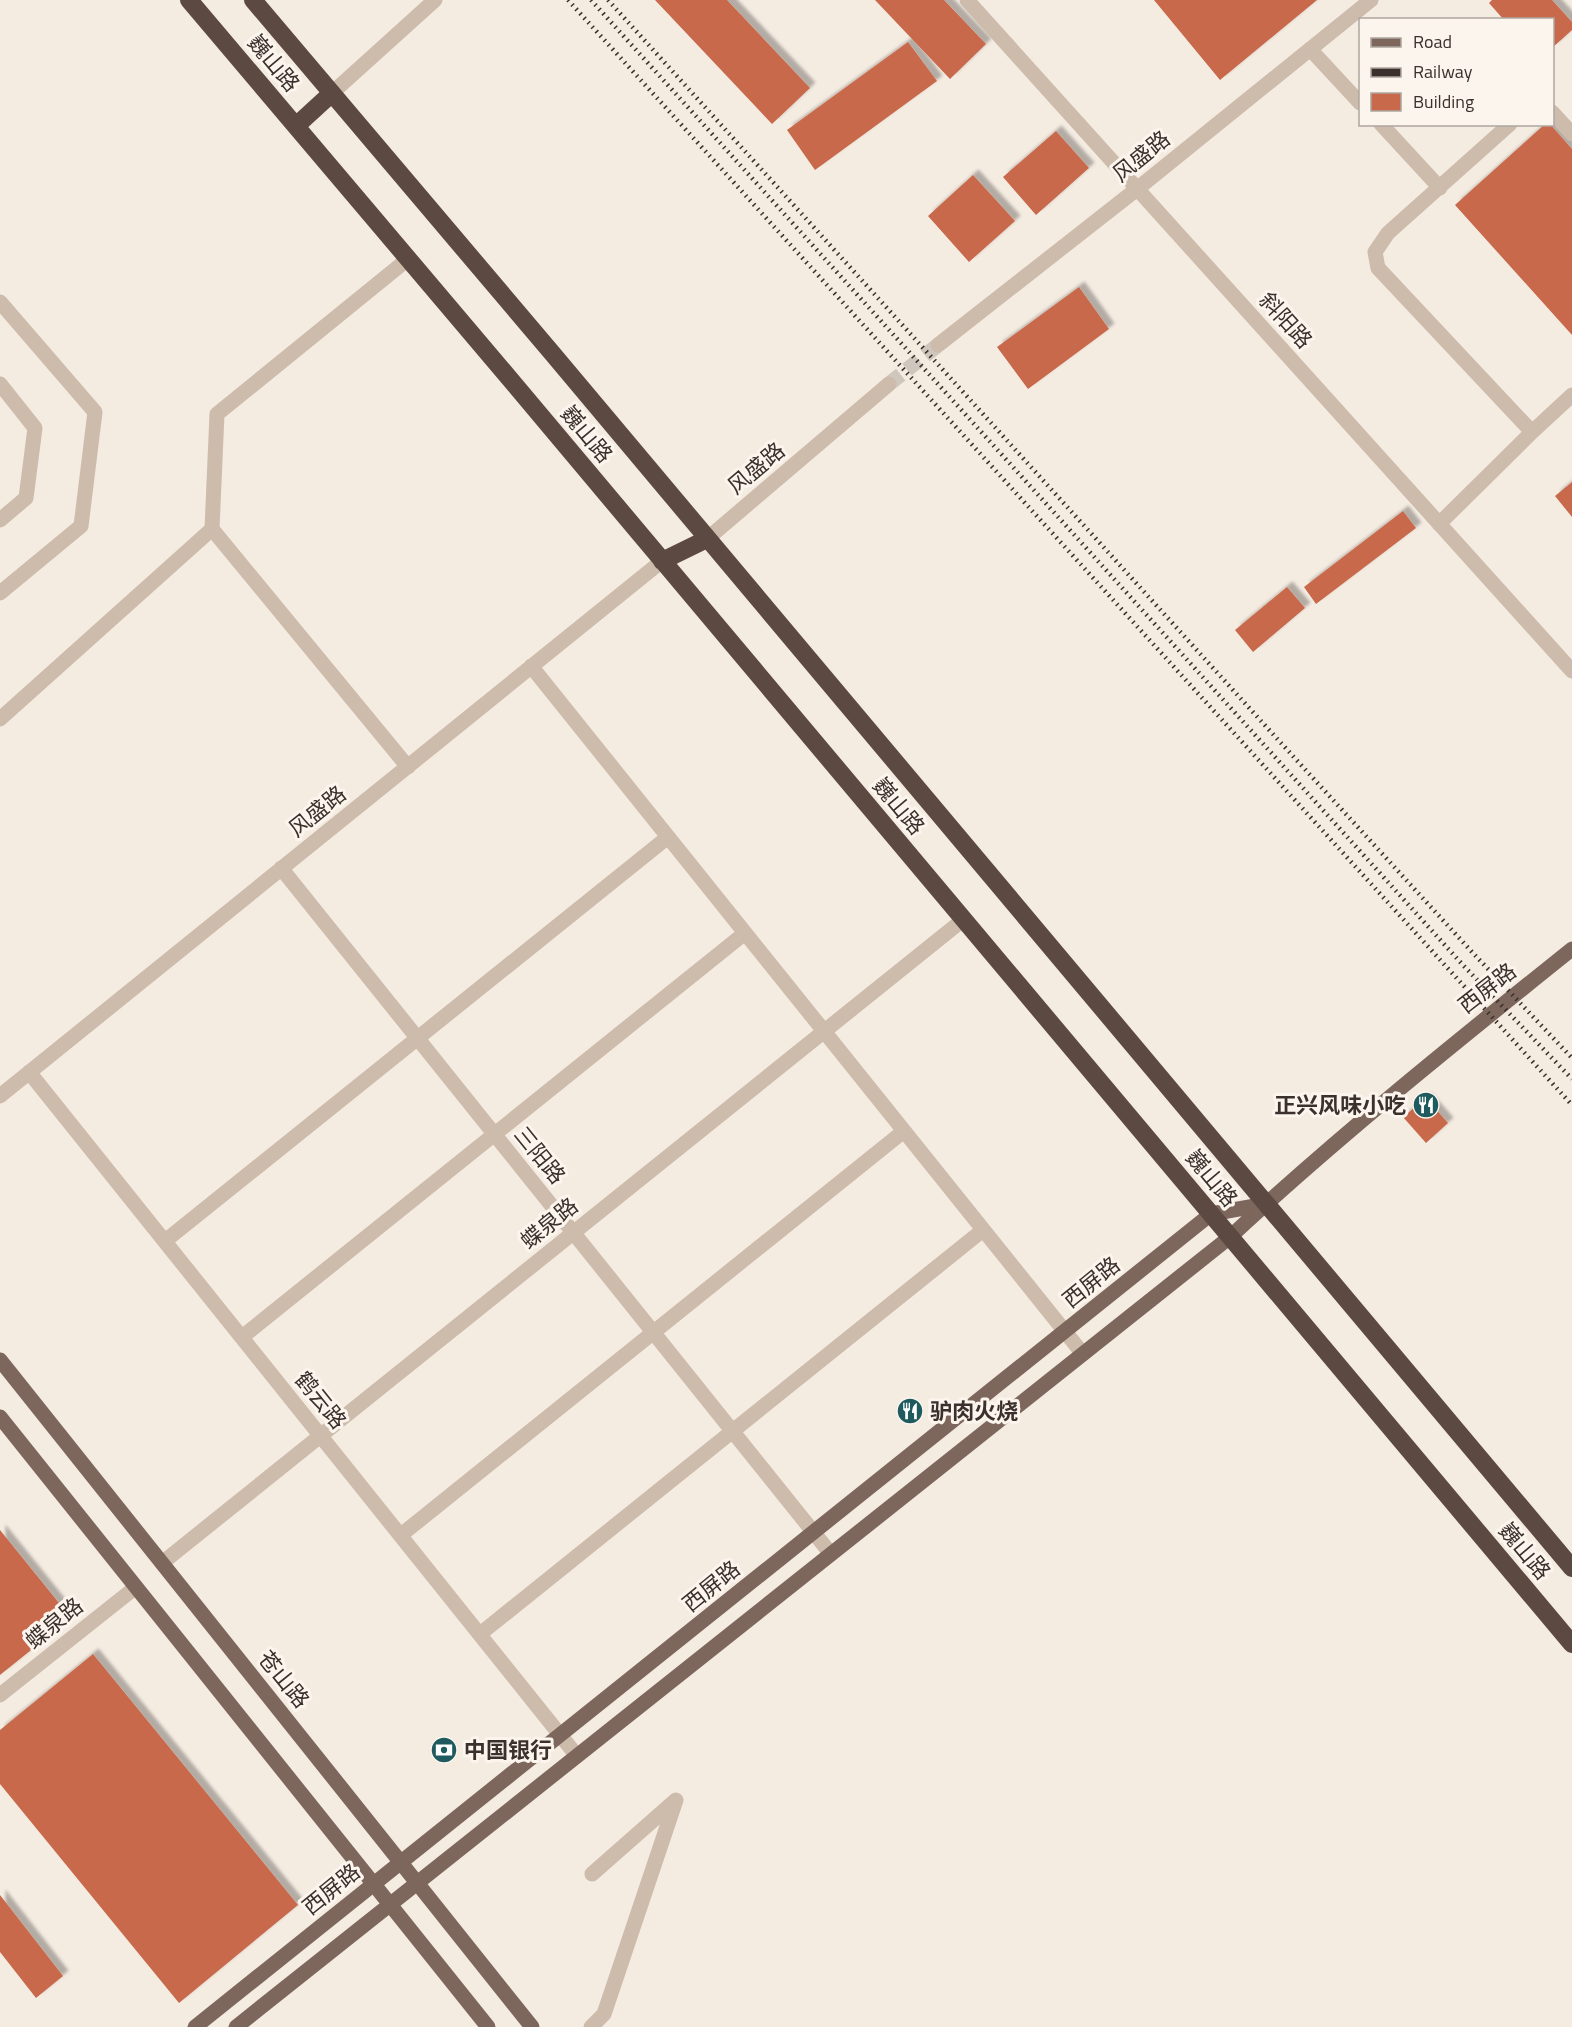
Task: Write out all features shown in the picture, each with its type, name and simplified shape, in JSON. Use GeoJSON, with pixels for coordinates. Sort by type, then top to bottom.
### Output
{"type":"FeatureCollection","features":[{"type":"Feature","properties":{"kind":"highway","name":"巍山路"},"geometry":{"type":"LineString","coordinates":[[189,0],[1572,1644]]}},
{"type":"Feature","properties":{"kind":"highway","name":"巍山路"},"geometry":{"type":"LineString","coordinates":[[253,0],[1572,1568]]}},
{"type":"Feature","properties":{"kind":"highway"},"geometry":{"type":"LineString","coordinates":[[296,126],[332,93]]}},
{"type":"Feature","properties":{"kind":"highway"},"geometry":{"type":"LineString","coordinates":[[662,561],[707,539]]}},
{"type":"Feature","properties":{"kind":"main road","name":"西屏路"},"geometry":{"type":"LineString","coordinates":[[236,2027],[1230,1237],[1466,1034],[1572,949]]}},
{"type":"Feature","properties":{"kind":"main road","name":"西屏路"},"geometry":{"type":"LineString","coordinates":[[195,2027],[1211,1214],[1266,1204]]}},
{"type":"Feature","properties":{"kind":"main road","name":"苍山路"},"geometry":{"type":"LineString","coordinates":[[0,1360],[532,2027]]}},
{"type":"Feature","properties":{"kind":"main road"},"geometry":{"type":"LineString","coordinates":[[0,1417],[488,2027]]}},
{"type":"Feature","properties":{"kind":"street"},"geometry":{"type":"LineString","coordinates":[[332,93],[435,0]]}},
{"type":"Feature","properties":{"kind":"street","name":"斜阳路"},"geometry":{"type":"LineString","coordinates":[[967,0],[1572,671]]}},
{"type":"Feature","properties":{"kind":"street","name":"风盛路"},"geometry":{"type":"LineString","coordinates":[[938,345],[1137,189],[1371,0]]}},
{"type":"Feature","properties":{"kind":"street"},"geometry":{"type":"LineString","coordinates":[[1311,49],[1359,102]]}},
{"type":"Feature","properties":{"kind":"street"},"geometry":{"type":"LineString","coordinates":[[1554,114],[1572,134]]}},
{"type":"Feature","properties":{"kind":"street"},"geometry":{"type":"LineString","coordinates":[[1383,126],[1440,188]]}},
{"type":"Feature","properties":{"kind":"street"},"geometry":{"type":"LineString","coordinates":[[1508,126],[1388,234],[1375,252],[1378,268],[1532,432]]}},
{"type":"Feature","properties":{"kind":"street"},"geometry":{"type":"LineString","coordinates":[[408,259],[217,414],[212,530],[408,766]]}},
{"type":"Feature","properties":{"kind":"street"},"geometry":{"type":"LineString","coordinates":[[0,302],[95,412],[81,526],[0,593]]}},
{"type":"Feature","properties":{"kind":"street"},"geometry":{"type":"LineString","coordinates":[[0,384],[35,428],[26,498],[0,520]]}},
{"type":"Feature","properties":{"kind":"street","name":"风盛路"},"geometry":{"type":"LineString","coordinates":[[707,539],[889,384]]}},
{"type":"Feature","properties":{"kind":"street"},"geometry":{"type":"LineString","coordinates":[[1439,524],[1572,395]]}},
{"type":"Feature","properties":{"kind":"street"},"geometry":{"type":"LineString","coordinates":[[0,719],[212,530]]}},
{"type":"Feature","properties":{"kind":"street","name":"风盛路"},"geometry":{"type":"LineString","coordinates":[[0,1095],[662,561]]}},
{"type":"Feature","properties":{"kind":"street"},"geometry":{"type":"LineString","coordinates":[[531,666],[1083,1354]]}},
{"type":"Feature","properties":{"kind":"street"},"geometry":{"type":"LineString","coordinates":[[165,1241],[668,837]]}},
{"type":"Feature","properties":{"kind":"street","name":"三阳路"},"geometry":{"type":"LineString","coordinates":[[281,868],[831,1554]]}},
{"type":"Feature","properties":{"kind":"street","name":"蝶泉路"},"geometry":{"type":"LineString","coordinates":[[162,1563],[964,920]]}},
{"type":"Feature","properties":{"kind":"street"},"geometry":{"type":"LineString","coordinates":[[242,1337],[745,933]]}},
{"type":"Feature","properties":{"kind":"street","name":"鹤云路"},"geometry":{"type":"LineString","coordinates":[[29,1072],[577,1756]]}},
{"type":"Feature","properties":{"kind":"street"},"geometry":{"type":"LineString","coordinates":[[401,1535],[904,1131]]}},
{"type":"Feature","properties":{"kind":"street"},"geometry":{"type":"LineString","coordinates":[[480,1634],[983,1230]]}},
{"type":"Feature","properties":{"kind":"street","name":"蝶泉路"},"geometry":{"type":"LineString","coordinates":[[0,1695],[136,1587]]}},
{"type":"Feature","properties":{"kind":"street"},"geometry":{"type":"LineString","coordinates":[[591,2027],[604,2014],[676,1800],[592,1874]]}},
{"type":"Feature","properties":{"kind":"building"},"geometry":{"type":"Polygon","coordinates":[[[655,0],[727,0],[810,88],[772,124],[655,0]]]}},
{"type":"Feature","properties":{"kind":"building"},"geometry":{"type":"Polygon","coordinates":[[[875,0],[944,0],[986,44],[950,79],[875,0]]]}},
{"type":"Feature","properties":{"kind":"building"},"geometry":{"type":"Polygon","coordinates":[[[1154,0],[1317,0],[1220,80],[1154,0]]]}},
{"type":"Feature","properties":{"kind":"building"},"geometry":{"type":"Polygon","coordinates":[[[1492,0],[1552,0],[1572,22],[1572,30],[1554,46],[1554,18],[1502,18],[1489,3],[1492,0]]]}},
{"type":"Feature","properties":{"kind":"building"},"geometry":{"type":"Polygon","coordinates":[[[908,42],[937,81],[815,170],[787,130],[908,42]]]}},
{"type":"Feature","properties":{"kind":"building"},"geometry":{"type":"Polygon","coordinates":[[[1543,126],[1552,126],[1572,149],[1572,335],[1455,205],[1543,126]]]}},
{"type":"Feature","properties":{"kind":"building"},"geometry":{"type":"Polygon","coordinates":[[[1056,131],[1089,168],[1036,215],[1003,177],[1056,131]]]}},
{"type":"Feature","properties":{"kind":"building"},"geometry":{"type":"Polygon","coordinates":[[[973,175],[1015,221],[969,262],[928,216],[973,175]]]}},
{"type":"Feature","properties":{"kind":"building"},"geometry":{"type":"Polygon","coordinates":[[[1079,287],[1109,329],[1028,389],[997,347],[1079,287]]]}},
{"type":"Feature","properties":{"kind":"building"},"geometry":{"type":"Polygon","coordinates":[[[1572,482],[1572,517],[1555,496],[1572,482]]]}},
{"type":"Feature","properties":{"kind":"building"},"geometry":{"type":"Polygon","coordinates":[[[1403,511],[1416,528],[1316,604],[1304,587],[1403,511]]]}},
{"type":"Feature","properties":{"kind":"building"},"geometry":{"type":"Polygon","coordinates":[[[1287,587],[1305,608],[1253,652],[1235,630],[1287,587]]]}},
{"type":"Feature","properties":{"kind":"building"},"geometry":{"type":"Polygon","coordinates":[[[1426,1098],[1448,1123],[1426,1143],[1403,1117],[1426,1098]]]}},
{"type":"Feature","properties":{"kind":"building"},"geometry":{"type":"Polygon","coordinates":[[[0,1530],[71,1618],[0,1675],[0,1530]]]}},
{"type":"Feature","properties":{"kind":"building"},"geometry":{"type":"Polygon","coordinates":[[[93,1654],[298,1905],[179,2003],[0,1784],[0,1730],[93,1654]]]}},
{"type":"Feature","properties":{"kind":"building"},"geometry":{"type":"Polygon","coordinates":[[[0,1895],[63,1976],[36,1998],[0,1952],[0,1895]]]}},
{"type":"Feature","properties":{"kind":"tunnel"},"geometry":{"type":"LineString","coordinates":[[889,384],[938,345]]}},
{"type":"Feature","properties":{"kind":"railway"},"geometry":{"type":"LineString","coordinates":[[568,0],[1572,1105]]}},
{"type":"Feature","properties":{"kind":"railway"},"geometry":{"type":"LineString","coordinates":[[591,0],[1462,964],[1572,1079]]}},
{"type":"Feature","properties":{"kind":"railway"},"geometry":{"type":"LineString","coordinates":[[608,0],[1281,743],[1572,1058]]}},
{"type":"Feature","properties":{"kind":"place","name":"正兴风味小吃"},"geometry":{"type":"Point","coordinates":[1426,1105]}},
{"type":"Feature","properties":{"kind":"place","name":"驴肉火烧"},"geometry":{"type":"Point","coordinates":[910,1411]}},
{"type":"Feature","properties":{"kind":"place","name":"中国银行"},"geometry":{"type":"Point","coordinates":[444,1750]}}]}
